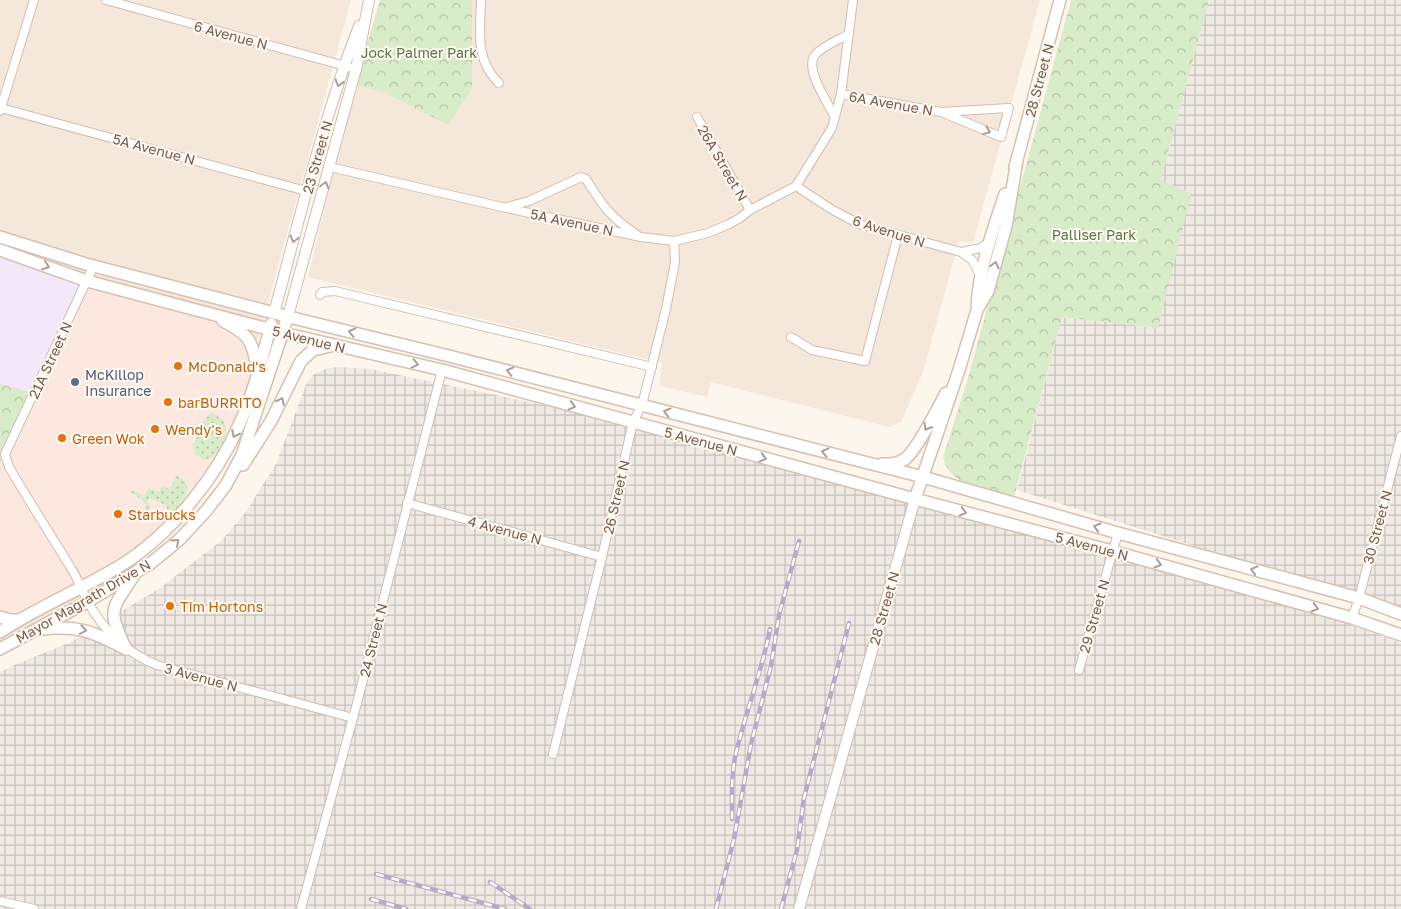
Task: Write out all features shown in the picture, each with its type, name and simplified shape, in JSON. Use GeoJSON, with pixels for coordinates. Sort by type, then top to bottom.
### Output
{"type":"FeatureCollection","features":[{"type":"Feature","properties":{"kind":"main road","name":"28 Street N"},"geometry":{"type":"LineString","coordinates":[[977,310],[978,286],[1017,160],[1060,0]]}},
{"type":"Feature","properties":{"kind":"main road","name":"28 Street N"},"geometry":{"type":"LineString","coordinates":[[916,499],[977,310],[988,291],[1006,226],[1017,160]]}},
{"type":"Feature","properties":{"kind":"main road","name":"5 Avenue N"},"geometry":{"type":"LineString","coordinates":[[0,237],[94,265],[288,316],[923,477],[1118,533],[1359,598],[1401,614]]}},
{"type":"Feature","properties":{"kind":"main road","name":"5 Avenue N"},"geometry":{"type":"LineString","coordinates":[[0,250],[87,280],[283,333],[442,370],[1112,551],[1352,618],[1401,635]]}},
{"type":"Feature","properties":{"kind":"main road","name":"Mayor Magrath Drive N"},"geometry":{"type":"LineString","coordinates":[[0,632],[18,620],[124,564],[162,533],[190,502],[205,484],[233,438],[249,401],[274,312]]}},
{"type":"Feature","properties":{"kind":"main road"},"geometry":{"type":"LineString","coordinates":[[208,313],[230,324],[246,335],[252,344],[258,372]]}},
{"type":"Feature","properties":{"kind":"main road","name":"Mayor Magrath Drive N"},"geometry":{"type":"LineString","coordinates":[[0,649],[88,602],[151,563],[179,540],[206,511],[226,485],[242,454],[288,316]]}},
{"type":"Feature","properties":{"kind":"main road"},"geometry":{"type":"LineString","coordinates":[[226,485],[240,469],[271,421],[301,361],[313,350],[334,345]]}},
{"type":"Feature","properties":{"kind":"main road"},"geometry":{"type":"LineString","coordinates":[[872,465],[896,463],[906,459],[919,441],[959,370]]}},
{"type":"Feature","properties":{"kind":"main road"},"geometry":{"type":"LineString","coordinates":[[126,649],[117,630],[113,616],[114,608],[136,571]]}},
{"type":"Feature","properties":{"kind":"main road"},"geometry":{"type":"LineString","coordinates":[[0,617],[18,620]]}},
{"type":"Feature","properties":{"kind":"main road"},"geometry":{"type":"LineString","coordinates":[[35,630],[60,627],[84,629],[99,634],[126,649]]}},
{"type":"Feature","properties":{"kind":"street"},"geometry":{"type":"LineString","coordinates":[[1,110],[34,0]]}},
{"type":"Feature","properties":{"kind":"street","name":"6 Avenue N"},"geometry":{"type":"LineString","coordinates":[[106,0],[356,69]]}},
{"type":"Feature","properties":{"kind":"street"},"geometry":{"type":"LineString","coordinates":[[481,0],[480,36],[482,58],[491,76],[499,83]]}},
{"type":"Feature","properties":{"kind":"street"},"geometry":{"type":"LineString","coordinates":[[796,186],[832,128],[841,94],[853,0]]}},
{"type":"Feature","properties":{"kind":"street","name":"23 Street N"},"geometry":{"type":"LineString","coordinates":[[274,312],[306,191],[344,66],[368,2]]}},
{"type":"Feature","properties":{"kind":"street","name":"23 Street N"},"geometry":{"type":"LineString","coordinates":[[288,316],[356,69],[368,2]]}},
{"type":"Feature","properties":{"kind":"street"},"geometry":{"type":"LineString","coordinates":[[835,117],[818,85],[812,70],[812,62],[818,52],[849,34]]}},
{"type":"Feature","properties":{"kind":"street","name":"6A Avenue N"},"geometry":{"type":"LineString","coordinates":[[841,94],[942,112],[1001,137],[1010,108],[942,112]]}},
{"type":"Feature","properties":{"kind":"street","name":"5A Avenue N"},"geometry":{"type":"LineString","coordinates":[[1,110],[306,191]]}},
{"type":"Feature","properties":{"kind":"street","name":"26A Street N"},"geometry":{"type":"LineString","coordinates":[[697,117],[750,210]]}},
{"type":"Feature","properties":{"kind":"street","name":"5A Avenue N"},"geometry":{"type":"LineString","coordinates":[[330,167],[641,237],[674,241],[708,233],[729,224],[750,210],[796,186]]}},
{"type":"Feature","properties":{"kind":"street","name":"5A Avenue N"},"geometry":{"type":"LineString","coordinates":[[502,207],[529,201],[581,177],[586,179],[598,199],[617,221],[641,237]]}},
{"type":"Feature","properties":{"kind":"street","name":"6 Avenue N"},"geometry":{"type":"LineString","coordinates":[[796,186],[831,209],[859,224],[961,252]]}},
{"type":"Feature","properties":{"kind":"street"},"geometry":{"type":"LineString","coordinates":[[791,337],[812,350],[865,361],[898,235]]}},
{"type":"Feature","properties":{"kind":"street","name":"26 Street N"},"geometry":{"type":"LineString","coordinates":[[553,754],[633,422],[642,405],[666,309],[675,262],[674,241]]}},
{"type":"Feature","properties":{"kind":"street"},"geometry":{"type":"LineString","coordinates":[[961,252],[981,248],[991,241]]}},
{"type":"Feature","properties":{"kind":"street"},"geometry":{"type":"LineString","coordinates":[[961,252],[972,260],[981,276]]}},
{"type":"Feature","properties":{"kind":"street","name":"21A Street N"},"geometry":{"type":"LineString","coordinates":[[5,454],[94,265]]}},
{"type":"Feature","properties":{"kind":"street"},"geometry":{"type":"LineString","coordinates":[[320,295],[322,292],[335,291],[652,367]]}},
{"type":"Feature","properties":{"kind":"street","name":"24 Street N"},"geometry":{"type":"LineString","coordinates":[[301,909],[353,718],[442,370]]}},
{"type":"Feature","properties":{"kind":"street","name":"30 Street N"},"geometry":{"type":"LineString","coordinates":[[1352,618],[1359,598],[1401,436]]}},
{"type":"Feature","properties":{"kind":"street","name":"3 Avenue N"},"geometry":{"type":"LineString","coordinates":[[5,454],[10,467],[73,571],[88,602],[109,634],[126,649],[143,660],[156,665],[353,718]]}},
{"type":"Feature","properties":{"kind":"street","name":"28 Street N"},"geometry":{"type":"LineString","coordinates":[[799,909],[916,499]]}},
{"type":"Feature","properties":{"kind":"street","name":"4 Avenue N"},"geometry":{"type":"LineString","coordinates":[[407,503],[602,556]]}},
{"type":"Feature","properties":{"kind":"street","name":"29 Street N"},"geometry":{"type":"LineString","coordinates":[[1079,670],[1118,533]]}},
{"type":"Feature","properties":{"kind":"street"},"geometry":{"type":"LineString","coordinates":[[0,901],[34,909]]}},
{"type":"Feature","properties":{"kind":"shaded area"},"geometry":{"type":"Polygon","coordinates":[[[0,0],[351,0],[244,389],[127,552],[137,571],[0,649],[0,0]]]}},
{"type":"Feature","properties":{"kind":"shaded area"},"geometry":{"type":"Polygon","coordinates":[[[380,0],[1040,0],[973,243],[959,241],[923,372],[901,422],[889,427],[711,382],[707,397],[660,386],[662,363],[308,277],[352,95],[380,0]]]}},
{"type":"Feature","properties":{"kind":"shaded area"},"geometry":{"type":"Polygon","coordinates":[[[1209,0],[1401,0],[1401,614],[1359,598],[1017,490],[1062,317],[1158,328],[1161,179],[1209,0]]]}},
{"type":"Feature","properties":{"kind":"shaded area"},"geometry":{"type":"Polygon","coordinates":[[[0,250],[87,281],[34,393],[0,384],[0,250]]]}},
{"type":"Feature","properties":{"kind":"shaded area"},"geometry":{"type":"Polygon","coordinates":[[[87,281],[208,313],[246,335],[258,372],[205,484],[144,549],[18,620],[0,617],[0,464],[87,281]]]}},
{"type":"Feature","properties":{"kind":"shaded area"},"geometry":{"type":"Polygon","coordinates":[[[327,368],[370,369],[606,418],[1320,614],[1401,643],[1401,909],[0,909],[0,672],[71,642],[160,588],[221,541],[245,513],[276,464],[307,382],[313,375],[327,368]]]}},
{"type":"Feature","properties":{"kind":"green space","name":"Jock Palmer Park"},"geometry":{"type":"Polygon","coordinates":[[[380,0],[472,0],[472,88],[448,125],[384,92],[356,85],[380,0]]]}},
{"type":"Feature","properties":{"kind":"green space","name":"Palliser Park"},"geometry":{"type":"Polygon","coordinates":[[[1071,0],[1209,0],[1161,179],[1191,194],[1158,328],[1062,317],[1014,497],[964,483],[950,472],[943,457],[968,378],[1071,0]]]}},
{"type":"Feature","properties":{"kind":"green space"},"geometry":{"type":"Polygon","coordinates":[[[0,384],[34,393],[0,464],[0,384]]]}},
{"type":"Feature","properties":{"kind":"green space"},"geometry":{"type":"Polygon","coordinates":[[[211,413],[224,421],[226,432],[219,450],[204,460],[195,454],[193,445],[205,419],[211,413]]]}},
{"type":"Feature","properties":{"kind":"green space"},"geometry":{"type":"Polygon","coordinates":[[[177,475],[187,485],[187,491],[182,502],[169,517],[166,505],[149,498],[147,501],[150,506],[150,514],[146,514],[144,502],[131,492],[132,490],[144,496],[149,488],[159,492],[162,486],[170,489],[177,475]]]}},
{"type":"Feature","properties":{"kind":"railway"},"geometry":{"type":"LineString","coordinates":[[716,909],[734,839],[751,744],[771,666],[779,615],[799,541]]}},
{"type":"Feature","properties":{"kind":"railway"},"geometry":{"type":"LineString","coordinates":[[781,909],[797,850],[804,798],[849,623]]}},
{"type":"Feature","properties":{"kind":"railway"},"geometry":{"type":"LineString","coordinates":[[732,819],[734,761],[770,629]]}},
{"type":"Feature","properties":{"kind":"railway"},"geometry":{"type":"LineString","coordinates":[[376,874],[505,909]]}},
{"type":"Feature","properties":{"kind":"railway"},"geometry":{"type":"LineString","coordinates":[[490,882],[530,909]]}},
{"type":"Feature","properties":{"kind":"railway"},"geometry":{"type":"LineString","coordinates":[[371,899],[406,909]]}},
{"type":"Feature","properties":{"kind":"place","name":"McDonald's"},"geometry":{"type":"Point","coordinates":[178,366]}},
{"type":"Feature","properties":{"kind":"place","name":"McKillop Insurance"},"geometry":{"type":"Point","coordinates":[75,382]}},
{"type":"Feature","properties":{"kind":"place","name":"barBURRITO"},"geometry":{"type":"Point","coordinates":[168,402]}},
{"type":"Feature","properties":{"kind":"place","name":"Wendy's"},"geometry":{"type":"Point","coordinates":[155,429]}},
{"type":"Feature","properties":{"kind":"place","name":"Green Wok"},"geometry":{"type":"Point","coordinates":[62,438]}},
{"type":"Feature","properties":{"kind":"place","name":"Starbucks"},"geometry":{"type":"Point","coordinates":[118,514]}},
{"type":"Feature","properties":{"kind":"place","name":"Tim Hortons"},"geometry":{"type":"Point","coordinates":[170,606]}}]}
